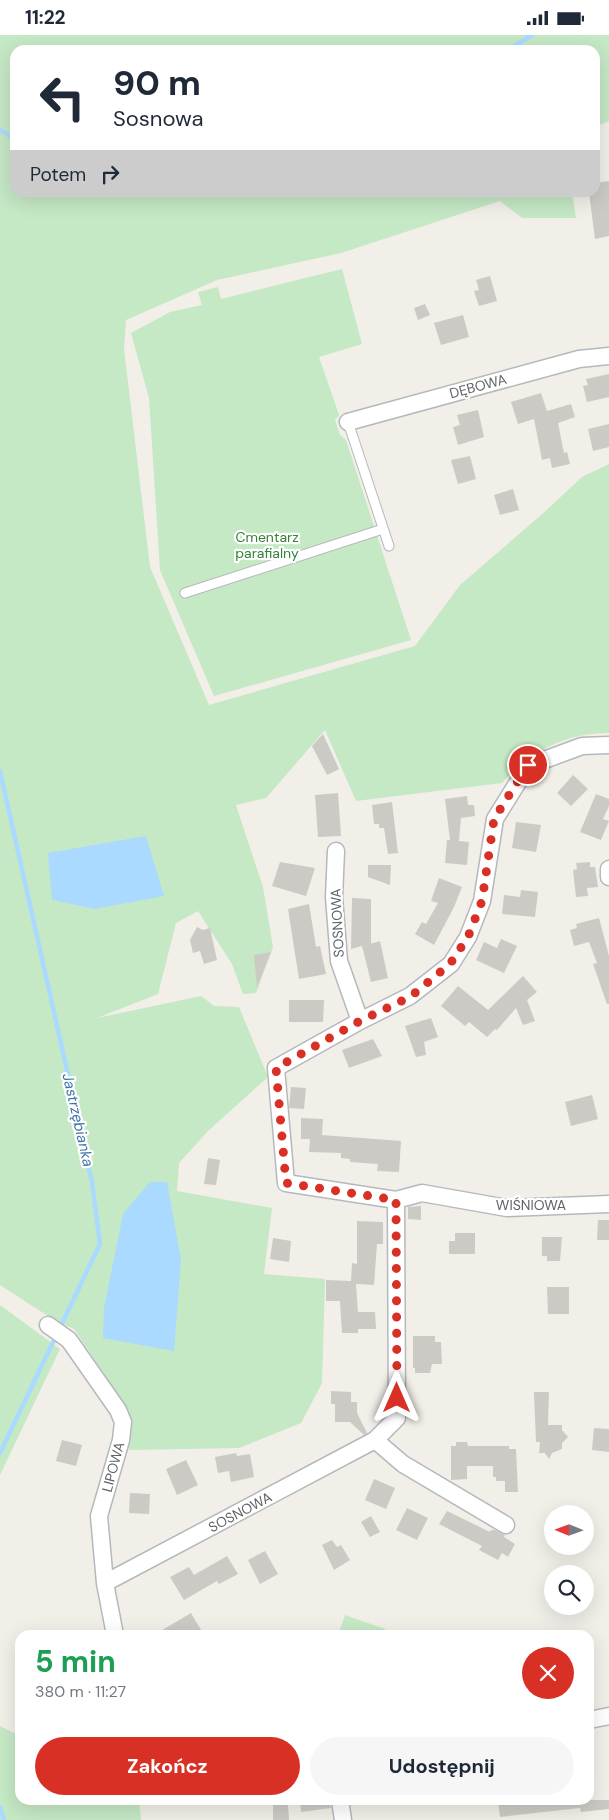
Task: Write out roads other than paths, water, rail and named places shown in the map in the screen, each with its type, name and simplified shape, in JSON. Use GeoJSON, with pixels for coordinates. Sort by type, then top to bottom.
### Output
{"type":"FeatureCollection","features":[{"type":"Feature","properties":{"kind":"street","name":"DĘBOWA"},"geometry":{"type":"LineString","coordinates":[[348,422],[579,359],[609,356]]}},
{"type":"Feature","properties":{"kind":"street"},"geometry":{"type":"LineString","coordinates":[[396,1200],[286,1183],[276,1068],[360,1021],[410,997],[450,964],[468,937],[482,901],[494,819],[528,765],[582,746],[609,745]]}},
{"type":"Feature","properties":{"kind":"street","name":"SOSNOWA"},"geometry":{"type":"LineString","coordinates":[[336,851],[334,897],[339,961],[360,1021]]}},
{"type":"Feature","properties":{"kind":"street"},"geometry":{"type":"LineString","coordinates":[[609,869],[609,877]]}},
{"type":"Feature","properties":{"kind":"street","name":"WIŚNIOWA"},"geometry":{"type":"LineString","coordinates":[[396,1200],[422,1193],[507,1208],[609,1204]]}},
{"type":"Feature","properties":{"kind":"street","name":"SOSNOWA"},"geometry":{"type":"LineString","coordinates":[[106,1583],[375,1440],[397,1418],[396,1200]]}},
{"type":"Feature","properties":{"kind":"street","name":"LIPOWA"},"geometry":{"type":"LineString","coordinates":[[48,1325],[70,1340],[118,1410],[123,1422],[121,1440],[100,1516],[106,1583],[114,1630]]}},
{"type":"Feature","properties":{"kind":"street"},"geometry":{"type":"LineString","coordinates":[[375,1440],[403,1464],[506,1525]]}},
{"type":"Feature","properties":{"kind":"street"},"geometry":{"type":"LineString","coordinates":[[594,1719],[609,1716]]}},
{"type":"Feature","properties":{"kind":"street"},"geometry":{"type":"LineString","coordinates":[[341,1805],[343,1820]]}},
{"type":"Feature","properties":{"kind":"lane"},"geometry":{"type":"LineString","coordinates":[[348,422],[389,546]]}},
{"type":"Feature","properties":{"kind":"lane"},"geometry":{"type":"LineString","coordinates":[[185,593],[384,529]]}},
{"type":"Feature","properties":{"kind":"water"},"geometry":{"type":"Polygon","coordinates":[[[146,836],[164,896],[95,909],[52,900],[48,853],[146,836]]]}},
{"type":"Feature","properties":{"kind":"water"},"geometry":{"type":"Polygon","coordinates":[[[150,1182],[167,1182],[181,1260],[174,1351],[103,1338],[104,1308],[123,1214],[150,1182]]]}},
{"type":"Feature","properties":{"kind":"waterway"},"geometry":{"type":"LineString","coordinates":[[516,45],[532,35]]}},
{"type":"Feature","properties":{"kind":"waterway"},"geometry":{"type":"LineString","coordinates":[[0,130],[10,136]]}},
{"type":"Feature","properties":{"kind":"waterway","name":"Jastrzębianka"},"geometry":{"type":"LineString","coordinates":[[0,771],[92,1182],[100,1244],[0,1453]]}},
{"type":"Feature","properties":{"kind":"waterway","name":"Jastrzębianka"},"geometry":{"type":"LineString","coordinates":[[0,1807],[4,1820]]}},
{"type":"Feature","properties":{"kind":"park label","name":"Cmentarz parafialny"},"geometry":{"type":"Point","coordinates":[267,545]}}]}
